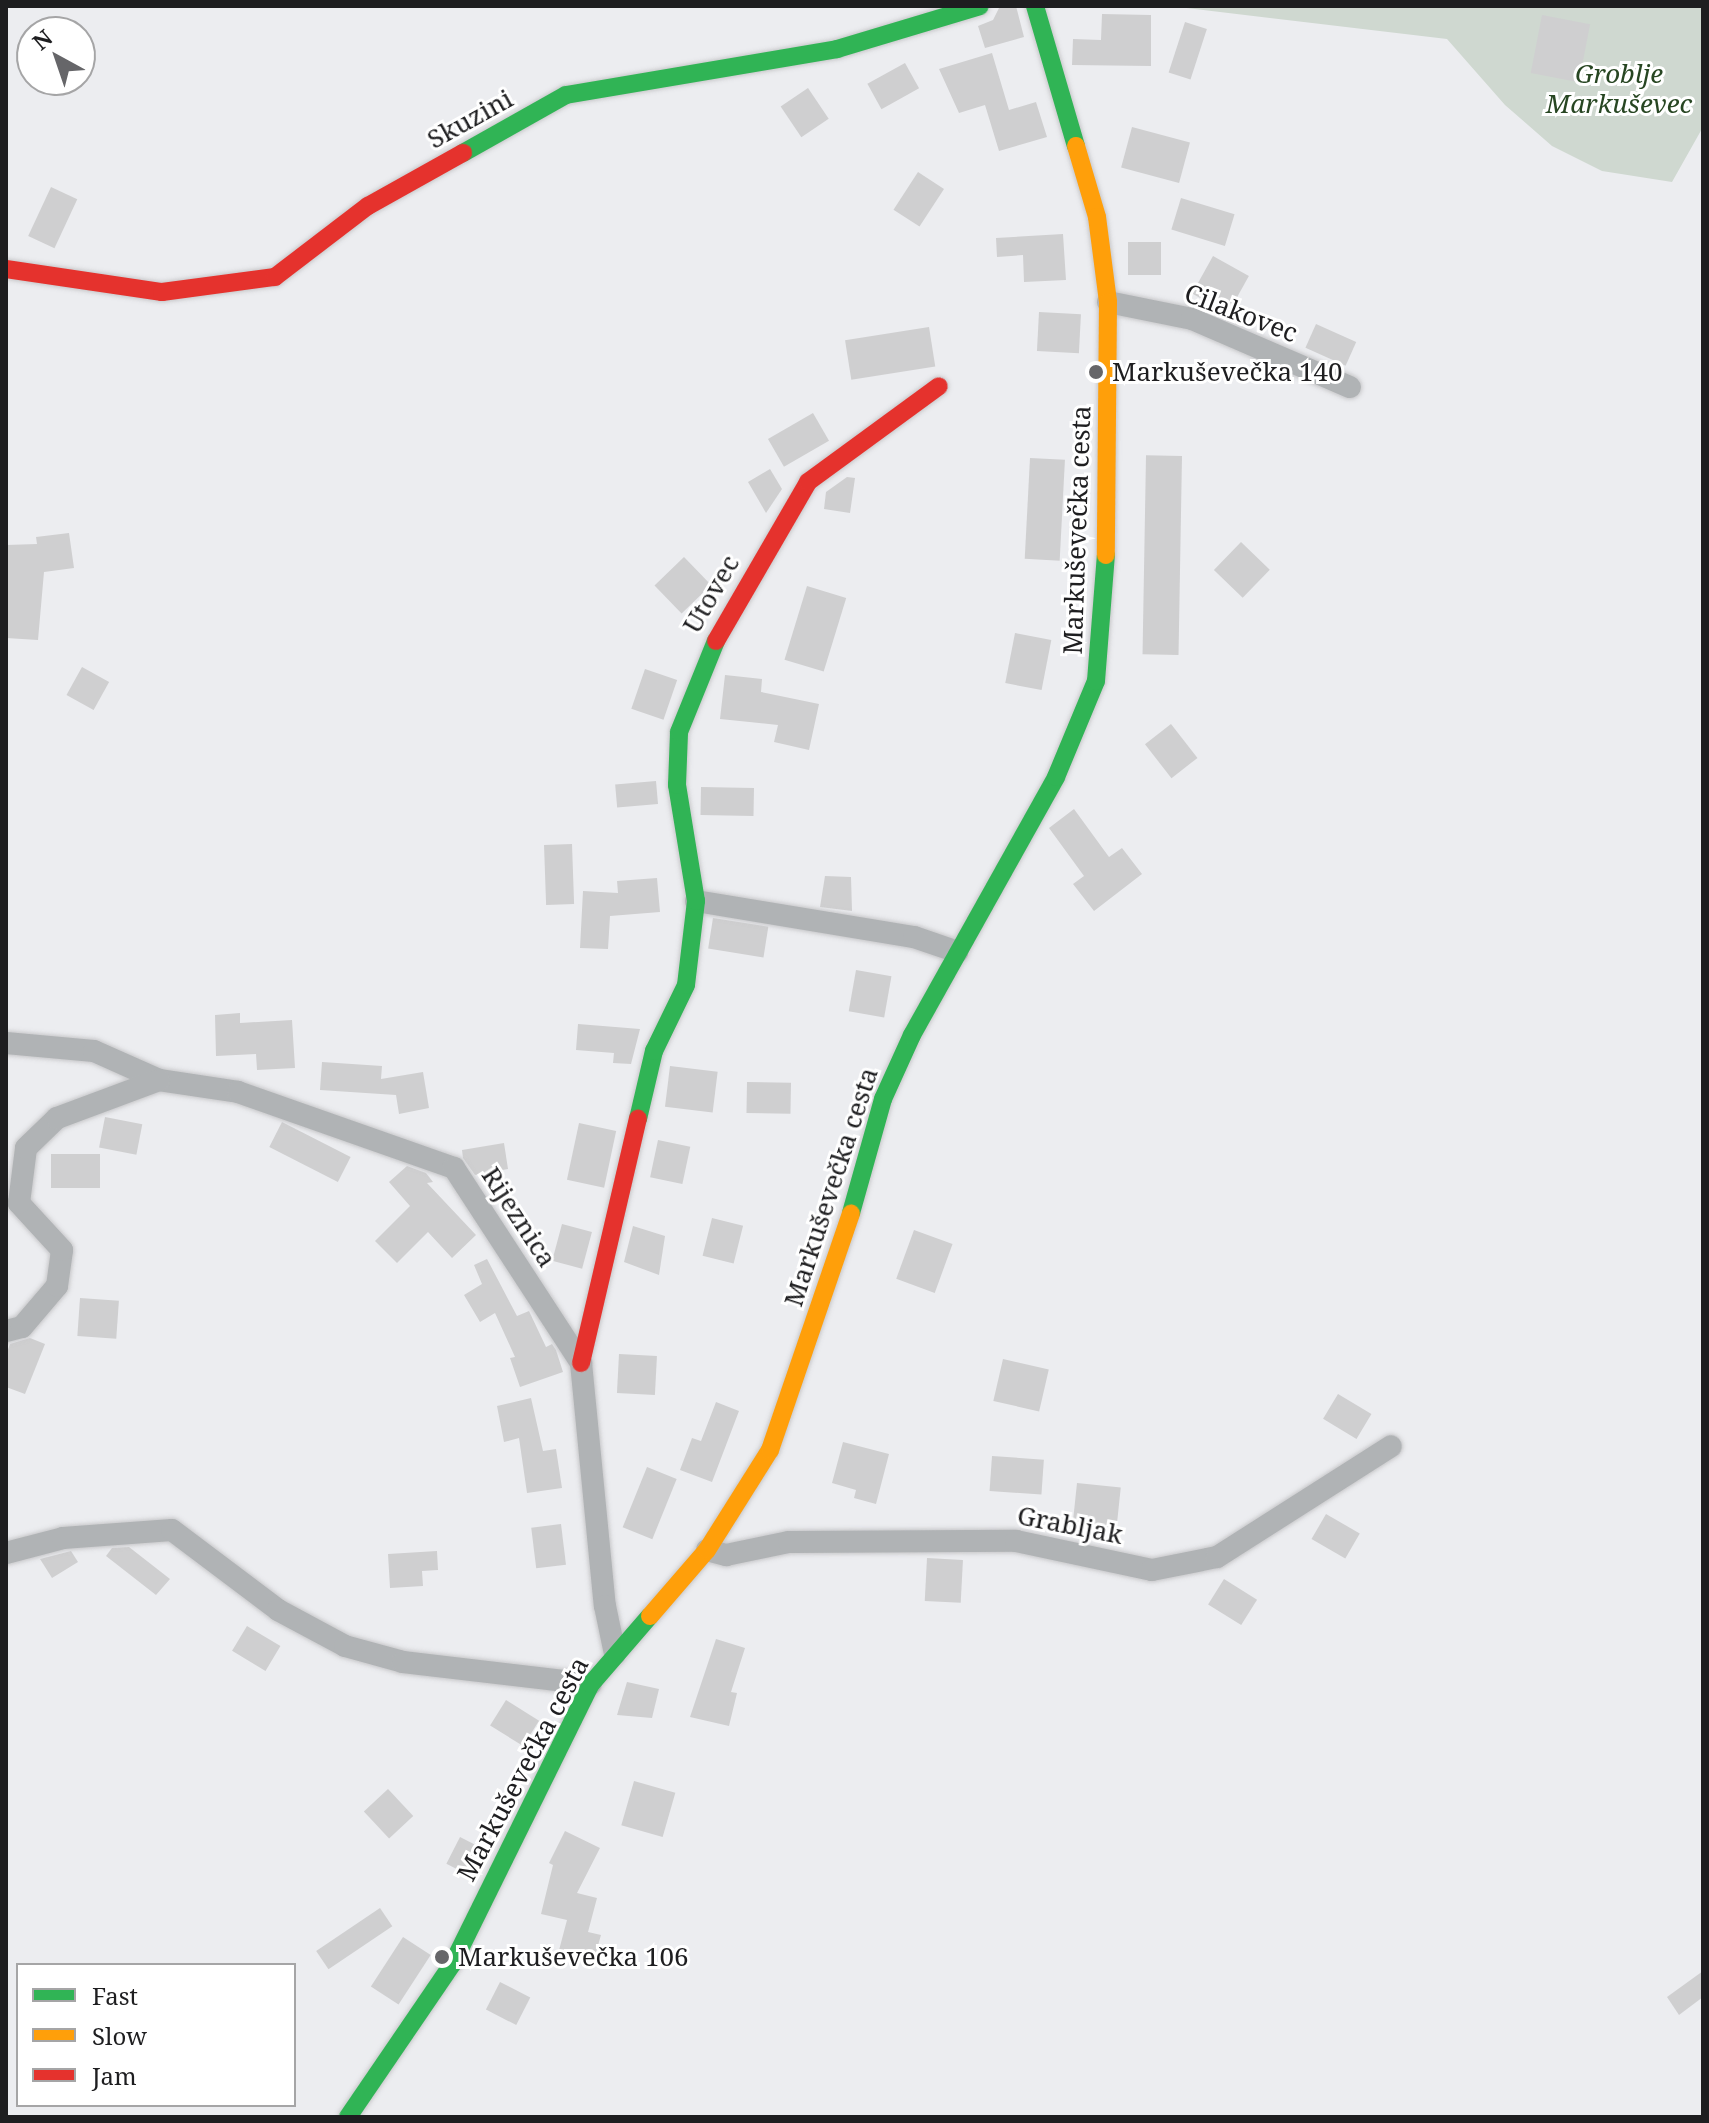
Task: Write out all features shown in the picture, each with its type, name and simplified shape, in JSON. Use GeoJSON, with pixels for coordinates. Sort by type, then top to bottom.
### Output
{"type":"FeatureCollection","features":[{"type":"Feature","properties":{"kind":"main road","name":"Skuzini"},"geometry":{"type":"LineString","coordinates":[[6,269],[162,292],[275,277],[368,206],[566,95],[837,49],[980,6]]}},
{"type":"Feature","properties":{"kind":"main road","name":"Markuševečka cesta"},"geometry":{"type":"LineString","coordinates":[[348,2117],[453,1963],[591,1684],[707,1550],[770,1450],[845,1233],[883,1099],[958,952],[1056,777],[1096,681],[1106,562],[1108,302],[1097,217],[1035,6]]}},
{"type":"Feature","properties":{"kind":"main road","name":"Utovec"},"geometry":{"type":"LineString","coordinates":[[581,1363],[654,1051],[686,985],[696,901],[677,785],[679,732],[702,665],[808,482],[939,386]]}},
{"type":"Feature","properties":{"kind":"street","name":"Cilakovec"},"geometry":{"type":"LineString","coordinates":[[1108,302],[1192,319],[1350,387]]}},
{"type":"Feature","properties":{"kind":"street"},"geometry":{"type":"LineString","coordinates":[[696,901],[914,937],[958,952]]}},
{"type":"Feature","properties":{"kind":"street","name":"Rijeznica"},"geometry":{"type":"LineString","coordinates":[[6,1043],[94,1051],[159,1080],[238,1092],[454,1168],[581,1363],[605,1606],[615,1654]]}},
{"type":"Feature","properties":{"kind":"street"},"geometry":{"type":"LineString","coordinates":[[6,1331],[22,1327],[57,1286],[62,1250],[19,1203],[26,1148],[57,1118],[159,1080]]}},
{"type":"Feature","properties":{"kind":"street","name":"Grabljak"},"geometry":{"type":"LineString","coordinates":[[707,1550],[726,1555],[789,1542],[1016,1541],[1152,1570],[1217,1557],[1391,1446]]}},
{"type":"Feature","properties":{"kind":"street"},"geometry":{"type":"LineString","coordinates":[[6,1553],[63,1538],[172,1530],[278,1610],[345,1646],[403,1662],[591,1684]]}},
{"type":"Feature","properties":{"kind":"green space","name":"Groblje Markuševec"},"geometry":{"type":"Polygon","coordinates":[[[1170,6],[1703,6],[1703,127],[1672,182],[1602,171],[1552,146],[1505,105],[1447,39],[1170,6]]]}},
{"type":"Feature","properties":{"kind":"building"},"geometry":{"type":"Polygon","coordinates":[[[1016,6],[1024,37],[985,48],[978,26],[993,20],[999,8],[1016,6]]]}},
{"type":"Feature","properties":{"kind":"building"},"geometry":{"type":"Polygon","coordinates":[[[1102,14],[1151,15],[1151,66],[1072,65],[1073,39],[1101,40],[1102,14]]]}},
{"type":"Feature","properties":{"kind":"building"},"geometry":{"type":"Polygon","coordinates":[[[1542,15],[1590,24],[1579,82],[1531,73],[1542,15]]]}},
{"type":"Feature","properties":{"kind":"building"},"geometry":{"type":"Polygon","coordinates":[[[1185,22],[1207,29],[1190,80],[1169,72],[1185,22]]]}},
{"type":"Feature","properties":{"kind":"building"},"geometry":{"type":"Polygon","coordinates":[[[992,53],[1009,110],[1036,102],[1047,137],[999,151],[985,105],[959,113],[939,69],[992,53]]]}},
{"type":"Feature","properties":{"kind":"building"},"geometry":{"type":"Polygon","coordinates":[[[905,63],[919,88],[881,109],[867,84],[905,63]]]}},
{"type":"Feature","properties":{"kind":"building"},"geometry":{"type":"Polygon","coordinates":[[[808,88],[829,119],[801,137],[781,106],[808,88]]]}},
{"type":"Feature","properties":{"kind":"building"},"geometry":{"type":"Polygon","coordinates":[[[1132,127],[1190,143],[1179,183],[1121,168],[1132,127]]]}},
{"type":"Feature","properties":{"kind":"building"},"geometry":{"type":"Polygon","coordinates":[[[918,172],[944,189],[919,227],[893,210],[918,172]]]}},
{"type":"Feature","properties":{"kind":"building"},"geometry":{"type":"Polygon","coordinates":[[[51,187],[77,199],[54,248],[28,236],[51,187]]]}},
{"type":"Feature","properties":{"kind":"building"},"geometry":{"type":"Polygon","coordinates":[[[1181,198],[1235,214],[1225,246],[1171,230],[1181,198]]]}},
{"type":"Feature","properties":{"kind":"building"},"geometry":{"type":"Polygon","coordinates":[[[1063,234],[1066,280],[1024,282],[1023,255],[997,257],[996,238],[1063,234]]]}},
{"type":"Feature","properties":{"kind":"building"},"geometry":{"type":"Polygon","coordinates":[[[1128,242],[1161,242],[1161,275],[1128,275],[1128,242]]]}},
{"type":"Feature","properties":{"kind":"building"},"geometry":{"type":"Polygon","coordinates":[[[1213,256],[1249,276],[1228,313],[1192,294],[1213,256]]]}},
{"type":"Feature","properties":{"kind":"building"},"geometry":{"type":"Polygon","coordinates":[[[1039,312],[1081,314],[1079,353],[1037,351],[1039,312]]]}},
{"type":"Feature","properties":{"kind":"building"},"geometry":{"type":"Polygon","coordinates":[[[1316,324],[1356,342],[1346,366],[1305,348],[1316,324]]]}},
{"type":"Feature","properties":{"kind":"building"},"geometry":{"type":"Polygon","coordinates":[[[929,327],[935,367],[851,380],[845,340],[929,327]]]}},
{"type":"Feature","properties":{"kind":"building"},"geometry":{"type":"Polygon","coordinates":[[[813,413],[829,441],[784,467],[768,439],[813,413]]]}},
{"type":"Feature","properties":{"kind":"building"},"geometry":{"type":"Polygon","coordinates":[[[1146,455],[1182,456],[1179,655],[1143,654],[1146,455]]]}},
{"type":"Feature","properties":{"kind":"building"},"geometry":{"type":"Polygon","coordinates":[[[1030,458],[1065,460],[1060,561],[1025,559],[1030,458]]]}},
{"type":"Feature","properties":{"kind":"building"},"geometry":{"type":"Polygon","coordinates":[[[770,469],[782,489],[766,513],[748,482],[770,469]]]}},
{"type":"Feature","properties":{"kind":"building"},"geometry":{"type":"Polygon","coordinates":[[[847,477],[855,478],[850,513],[824,509],[826,492],[847,477]]]}},
{"type":"Feature","properties":{"kind":"building"},"geometry":{"type":"Polygon","coordinates":[[[69,533],[74,568],[44,572],[38,640],[6,638],[6,545],[37,544],[36,537],[69,533]]]}},
{"type":"Feature","properties":{"kind":"building"},"geometry":{"type":"Polygon","coordinates":[[[1241,542],[1270,570],[1243,598],[1214,570],[1241,542]]]}},
{"type":"Feature","properties":{"kind":"building"},"geometry":{"type":"Polygon","coordinates":[[[684,557],[711,585],[682,614],[655,585],[684,557]]]}},
{"type":"Feature","properties":{"kind":"building"},"geometry":{"type":"Polygon","coordinates":[[[807,586],[846,598],[824,672],[784,660],[807,586]]]}},
{"type":"Feature","properties":{"kind":"building"},"geometry":{"type":"Polygon","coordinates":[[[1015,633],[1051,640],[1042,690],[1005,683],[1015,633]]]}},
{"type":"Feature","properties":{"kind":"building"},"geometry":{"type":"Polygon","coordinates":[[[82,667],[109,682],[94,710],[66,695],[82,667]]]}},
{"type":"Feature","properties":{"kind":"building"},"geometry":{"type":"Polygon","coordinates":[[[645,669],[677,680],[663,720],[631,709],[645,669]]]}},
{"type":"Feature","properties":{"kind":"building"},"geometry":{"type":"Polygon","coordinates":[[[725,675],[762,679],[761,692],[819,704],[809,750],[774,742],[778,725],[720,719],[725,675]]]}},
{"type":"Feature","properties":{"kind":"building"},"geometry":{"type":"Polygon","coordinates":[[[1171,724],[1197,758],[1171,778],[1145,744],[1171,724]]]}},
{"type":"Feature","properties":{"kind":"building"},"geometry":{"type":"Polygon","coordinates":[[[656,781],[658,804],[617,807],[615,785],[656,781]]]}},
{"type":"Feature","properties":{"kind":"building"},"geometry":{"type":"Polygon","coordinates":[[[701,787],[754,788],[754,816],[701,815],[701,787]]]}},
{"type":"Feature","properties":{"kind":"building"},"geometry":{"type":"Polygon","coordinates":[[[1074,809],[1109,857],[1122,848],[1142,874],[1094,911],[1073,884],[1084,876],[1049,828],[1074,809]]]}},
{"type":"Feature","properties":{"kind":"building"},"geometry":{"type":"Polygon","coordinates":[[[572,844],[574,904],[546,905],[544,845],[572,844]]]}},
{"type":"Feature","properties":{"kind":"building"},"geometry":{"type":"Polygon","coordinates":[[[825,876],[851,877],[852,911],[820,907],[825,876]]]}},
{"type":"Feature","properties":{"kind":"building"},"geometry":{"type":"Polygon","coordinates":[[[657,878],[660,912],[610,916],[608,949],[580,948],[583,891],[618,893],[617,881],[657,878]]]}},
{"type":"Feature","properties":{"kind":"building"},"geometry":{"type":"Polygon","coordinates":[[[713,918],[768,927],[763,957],[708,949],[713,918]]]}},
{"type":"Feature","properties":{"kind":"building"},"geometry":{"type":"Polygon","coordinates":[[[856,970],[891,976],[884,1018],[849,1011],[856,970]]]}},
{"type":"Feature","properties":{"kind":"building"},"geometry":{"type":"Polygon","coordinates":[[[240,1013],[240,1023],[292,1020],[295,1068],[257,1070],[256,1054],[216,1056],[215,1015],[240,1013]]]}},
{"type":"Feature","properties":{"kind":"building"},"geometry":{"type":"Polygon","coordinates":[[[578,1024],[640,1029],[631,1064],[613,1063],[614,1053],[576,1050],[578,1024]]]}},
{"type":"Feature","properties":{"kind":"building"},"geometry":{"type":"Polygon","coordinates":[[[322,1062],[382,1066],[381,1079],[423,1072],[429,1108],[399,1114],[396,1095],[320,1090],[322,1062]]]}},
{"type":"Feature","properties":{"kind":"building"},"geometry":{"type":"Polygon","coordinates":[[[670,1066],[718,1072],[713,1113],[665,1107],[670,1066]]]}},
{"type":"Feature","properties":{"kind":"building"},"geometry":{"type":"Polygon","coordinates":[[[747,1082],[791,1083],[790,1114],[746,1113],[747,1082]]]}},
{"type":"Feature","properties":{"kind":"building"},"geometry":{"type":"Polygon","coordinates":[[[105,1117],[142,1124],[136,1155],[99,1147],[105,1117]]]}},
{"type":"Feature","properties":{"kind":"building"},"geometry":{"type":"Polygon","coordinates":[[[282,1122],[351,1157],[338,1182],[269,1147],[282,1122]]]}},
{"type":"Feature","properties":{"kind":"building"},"geometry":{"type":"Polygon","coordinates":[[[579,1123],[616,1131],[604,1188],[567,1180],[579,1123]]]}},
{"type":"Feature","properties":{"kind":"building"},"geometry":{"type":"Polygon","coordinates":[[[658,1140],[690,1147],[682,1184],[650,1177],[658,1140]]]}},
{"type":"Feature","properties":{"kind":"building"},"geometry":{"type":"Polygon","coordinates":[[[504,1143],[508,1169],[475,1175],[463,1158],[462,1150],[504,1143]]]}},
{"type":"Feature","properties":{"kind":"building"},"geometry":{"type":"Polygon","coordinates":[[[51,1154],[100,1154],[100,1188],[51,1188],[51,1154]]]}},
{"type":"Feature","properties":{"kind":"building"},"geometry":{"type":"Polygon","coordinates":[[[407,1166],[426,1173],[433,1182],[427,1183],[476,1235],[452,1258],[428,1232],[397,1263],[375,1241],[410,1206],[389,1182],[407,1166]]]}},
{"type":"Feature","properties":{"kind":"building"},"geometry":{"type":"Polygon","coordinates":[[[712,1218],[743,1226],[734,1264],[703,1256],[712,1218]]]}},
{"type":"Feature","properties":{"kind":"building"},"geometry":{"type":"Polygon","coordinates":[[[562,1224],[592,1232],[582,1269],[552,1261],[562,1224]]]}},
{"type":"Feature","properties":{"kind":"building"},"geometry":{"type":"Polygon","coordinates":[[[633,1226],[665,1236],[659,1275],[624,1262],[633,1226]]]}},
{"type":"Feature","properties":{"kind":"building"},"geometry":{"type":"Polygon","coordinates":[[[914,1230],[953,1244],[935,1293],[896,1279],[914,1230]]]}},
{"type":"Feature","properties":{"kind":"building"},"geometry":{"type":"Polygon","coordinates":[[[487,1259],[517,1316],[529,1311],[546,1347],[552,1344],[556,1350],[563,1372],[520,1387],[510,1358],[515,1357],[495,1313],[480,1322],[464,1295],[482,1284],[474,1265],[487,1259]]]}},
{"type":"Feature","properties":{"kind":"building"},"geometry":{"type":"Polygon","coordinates":[[[80,1298],[119,1301],[116,1339],[77,1336],[80,1298]]]}},
{"type":"Feature","properties":{"kind":"building"},"geometry":{"type":"Polygon","coordinates":[[[30,1338],[45,1344],[25,1394],[6,1387],[6,1355],[10,1344],[30,1338]]]}},
{"type":"Feature","properties":{"kind":"building"},"geometry":{"type":"Polygon","coordinates":[[[619,1354],[657,1356],[655,1395],[617,1393],[619,1354]]]}},
{"type":"Feature","properties":{"kind":"building"},"geometry":{"type":"Polygon","coordinates":[[[1003,1359],[1049,1370],[1039,1411],[993,1401],[1003,1359]]]}},
{"type":"Feature","properties":{"kind":"building"},"geometry":{"type":"Polygon","coordinates":[[[1338,1394],[1371,1414],[1356,1439],[1323,1419],[1338,1394]]]}},
{"type":"Feature","properties":{"kind":"building"},"geometry":{"type":"Polygon","coordinates":[[[531,1398],[543,1451],[556,1449],[562,1488],[527,1493],[519,1438],[504,1442],[497,1406],[531,1398]]]}},
{"type":"Feature","properties":{"kind":"building"},"geometry":{"type":"Polygon","coordinates":[[[716,1402],[739,1411],[712,1482],[680,1470],[692,1438],[701,1441],[716,1402]]]}},
{"type":"Feature","properties":{"kind":"building"},"geometry":{"type":"Polygon","coordinates":[[[843,1442],[889,1454],[876,1504],[854,1498],[856,1490],[832,1483],[843,1442]]]}},
{"type":"Feature","properties":{"kind":"building"},"geometry":{"type":"Polygon","coordinates":[[[992,1456],[1044,1460],[1041,1495],[990,1491],[992,1456]]]}},
{"type":"Feature","properties":{"kind":"building"},"geometry":{"type":"Polygon","coordinates":[[[647,1467],[677,1479],[652,1539],[623,1527],[647,1467]]]}},
{"type":"Feature","properties":{"kind":"building"},"geometry":{"type":"Polygon","coordinates":[[[1077,1483],[1121,1488],[1117,1527],[1073,1523],[1077,1483]]]}},
{"type":"Feature","properties":{"kind":"building"},"geometry":{"type":"Polygon","coordinates":[[[1326,1514],[1360,1534],[1345,1559],[1312,1539],[1326,1514]]]}},
{"type":"Feature","properties":{"kind":"building"},"geometry":{"type":"Polygon","coordinates":[[[561,1524],[566,1565],[536,1568],[531,1528],[561,1524]]]}},
{"type":"Feature","properties":{"kind":"building"},"geometry":{"type":"Polygon","coordinates":[[[129,1547],[170,1579],[156,1595],[106,1556],[112,1548],[129,1547]]]}},
{"type":"Feature","properties":{"kind":"building"},"geometry":{"type":"Polygon","coordinates":[[[71,1551],[78,1562],[52,1578],[40,1559],[71,1551]]]}},
{"type":"Feature","properties":{"kind":"building"},"geometry":{"type":"Polygon","coordinates":[[[437,1551],[438,1570],[422,1571],[423,1586],[390,1588],[388,1554],[437,1551]]]}},
{"type":"Feature","properties":{"kind":"building"},"geometry":{"type":"Polygon","coordinates":[[[927,1558],[963,1560],[961,1603],[925,1601],[927,1558]]]}},
{"type":"Feature","properties":{"kind":"building"},"geometry":{"type":"Polygon","coordinates":[[[1224,1579],[1257,1600],[1241,1625],[1208,1604],[1224,1579]]]}},
{"type":"Feature","properties":{"kind":"building"},"geometry":{"type":"Polygon","coordinates":[[[247,1626],[280,1646],[265,1671],[232,1651],[247,1626]]]}},
{"type":"Feature","properties":{"kind":"building"},"geometry":{"type":"Polygon","coordinates":[[[716,1639],[745,1648],[731,1692],[737,1693],[729,1726],[690,1717],[716,1639]]]}},
{"type":"Feature","properties":{"kind":"building"},"geometry":{"type":"Polygon","coordinates":[[[627,1682],[659,1689],[652,1718],[617,1715],[627,1682]]]}},
{"type":"Feature","properties":{"kind":"building"},"geometry":{"type":"Polygon","coordinates":[[[506,1700],[539,1721],[523,1746],[490,1725],[506,1700]]]}},
{"type":"Feature","properties":{"kind":"building"},"geometry":{"type":"Polygon","coordinates":[[[634,1781],[675,1793],[663,1837],[621,1825],[634,1781]]]}},
{"type":"Feature","properties":{"kind":"building"},"geometry":{"type":"Polygon","coordinates":[[[388,1789],[413,1816],[389,1839],[364,1812],[388,1789]]]}},
{"type":"Feature","properties":{"kind":"building"},"geometry":{"type":"Polygon","coordinates":[[[565,1831],[600,1848],[577,1893],[597,1898],[588,1932],[601,1935],[593,1963],[558,1954],[567,1920],[541,1914],[553,1865],[549,1863],[565,1831]]]}},
{"type":"Feature","properties":{"kind":"building"},"geometry":{"type":"Polygon","coordinates":[[[460,1837],[480,1847],[466,1874],[446,1864],[460,1837]]]}},
{"type":"Feature","properties":{"kind":"building"},"geometry":{"type":"Polygon","coordinates":[[[380,1908],[392,1926],[328,1969],[316,1951],[380,1908]]]}},
{"type":"Feature","properties":{"kind":"building"},"geometry":{"type":"Polygon","coordinates":[[[403,1937],[431,1955],[399,2004],[371,1986],[403,1937]]]}},
{"type":"Feature","properties":{"kind":"building"},"geometry":{"type":"Polygon","coordinates":[[[1703,1971],[1703,1997],[1679,2015],[1667,1997],[1703,1971]]]}},
{"type":"Feature","properties":{"kind":"building"},"geometry":{"type":"Polygon","coordinates":[[[500,1982],[530,1997],[516,2025],[486,2010],[500,1982]]]}},
{"type":"Feature","properties":{"kind":"traffic: fast"},"geometry":{"type":"LineString","coordinates":[[463,153],[566,95],[837,49],[980,6]]}},
{"type":"Feature","properties":{"kind":"traffic: fast"},"geometry":{"type":"LineString","coordinates":[[1035,6],[1076,146]]}},
{"type":"Feature","properties":{"kind":"traffic: fast"},"geometry":{"type":"LineString","coordinates":[[851,1213],[883,1099],[912,1035],[1056,777],[1096,681],[1106,555]]}},
{"type":"Feature","properties":{"kind":"traffic: fast"},"geometry":{"type":"LineString","coordinates":[[638,1119],[654,1051],[686,985],[696,901],[677,785],[679,732],[716,641]]}},
{"type":"Feature","properties":{"kind":"traffic: fast"},"geometry":{"type":"LineString","coordinates":[[348,2117],[453,1963],[591,1684],[650,1616]]}},
{"type":"Feature","properties":{"kind":"traffic: slow"},"geometry":{"type":"LineString","coordinates":[[1076,146],[1097,217],[1108,302],[1106,555]]}},
{"type":"Feature","properties":{"kind":"traffic: slow"},"geometry":{"type":"LineString","coordinates":[[650,1616],[707,1550],[770,1450],[851,1213]]}},
{"type":"Feature","properties":{"kind":"traffic: jam"},"geometry":{"type":"LineString","coordinates":[[6,269],[162,292],[275,277],[368,206],[463,153]]}},
{"type":"Feature","properties":{"kind":"traffic: jam"},"geometry":{"type":"LineString","coordinates":[[716,641],[808,482],[939,386]]}},
{"type":"Feature","properties":{"kind":"traffic: jam"},"geometry":{"type":"LineString","coordinates":[[581,1363],[638,1119]]}},
{"type":"Feature","properties":{"kind":"place","name":"Markuševečka 140"},"geometry":{"type":"Point","coordinates":[1096,372]}},
{"type":"Feature","properties":{"kind":"place","name":"Markuševečka 106"},"geometry":{"type":"Point","coordinates":[442,1957]}}]}
